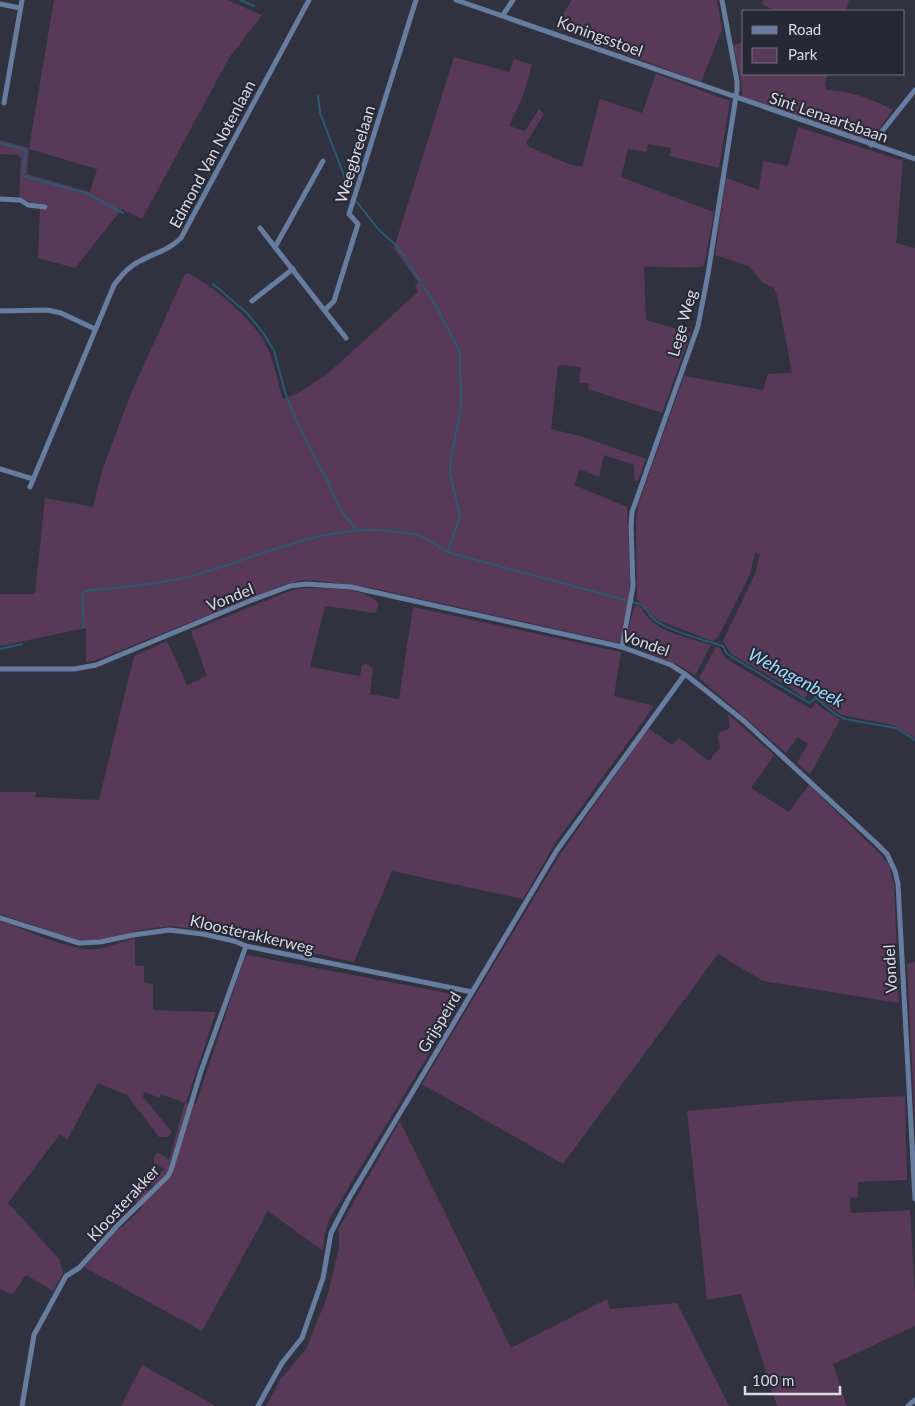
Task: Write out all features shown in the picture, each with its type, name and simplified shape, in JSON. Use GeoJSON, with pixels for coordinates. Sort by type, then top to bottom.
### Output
{"type":"FeatureCollection","features":[{"type":"Feature","properties":{"kind":"street"},"geometry":{"type":"LineString","coordinates":[[4,103],[22,0]]}},
{"type":"Feature","properties":{"kind":"street","name":"Edmond Van Notenlaan"},"geometry":{"type":"LineString","coordinates":[[30,488],[114,285],[138,261],[172,247],[181,238],[309,0]]}},
{"type":"Feature","properties":{"kind":"street","name":"Weegbreelaan"},"geometry":{"type":"LineString","coordinates":[[325,310],[334,301],[358,224],[349,214],[416,0]]}},
{"type":"Feature","properties":{"kind":"street","name":"Koningsstoel"},"geometry":{"type":"LineString","coordinates":[[456,0],[735,98]]}},
{"type":"Feature","properties":{"kind":"street"},"geometry":{"type":"LineString","coordinates":[[503,15],[513,0]]}},
{"type":"Feature","properties":{"kind":"street","name":"Lege Weg"},"geometry":{"type":"LineString","coordinates":[[622,647],[634,586],[632,512],[698,326],[708,274],[737,81],[722,0]]}},
{"type":"Feature","properties":{"kind":"street"},"geometry":{"type":"LineString","coordinates":[[0,4],[20,8]]}},
{"type":"Feature","properties":{"kind":"street"},"geometry":{"type":"LineString","coordinates":[[871,145],[915,90]]}},
{"type":"Feature","properties":{"kind":"street","name":"Sint Lenaartsbaan"},"geometry":{"type":"LineString","coordinates":[[735,98],[915,159]]}},
{"type":"Feature","properties":{"kind":"street"},"geometry":{"type":"LineString","coordinates":[[275,246],[322,161]]}},
{"type":"Feature","properties":{"kind":"street"},"geometry":{"type":"LineString","coordinates":[[0,199],[20,200],[28,205],[45,207]]}},
{"type":"Feature","properties":{"kind":"street"},"geometry":{"type":"LineString","coordinates":[[260,228],[346,338]]}},
{"type":"Feature","properties":{"kind":"street"},"geometry":{"type":"LineString","coordinates":[[252,301],[293,269]]}},
{"type":"Feature","properties":{"kind":"street"},"geometry":{"type":"LineString","coordinates":[[0,311],[47,310],[61,313],[95,328]]}},
{"type":"Feature","properties":{"kind":"street"},"geometry":{"type":"LineString","coordinates":[[0,469],[33,479]]}},
{"type":"Feature","properties":{"kind":"street","name":"Vondel"},"geometry":{"type":"LineString","coordinates":[[0,669],[74,669],[96,665],[252,600],[290,586],[306,584],[351,587],[622,647],[671,665],[744,721],[822,792],[887,854],[895,871],[898,884],[915,1199]]}},
{"type":"Feature","properties":{"kind":"street","name":"Grijspeird"},"geometry":{"type":"LineString","coordinates":[[258,1406],[282,1363],[302,1338],[323,1278],[331,1233],[338,1218],[557,850],[685,674]]}},
{"type":"Feature","properties":{"kind":"street","name":"Kloosterakkerweg"},"geometry":{"type":"LineString","coordinates":[[0,918],[79,943],[100,942],[169,930],[203,934],[234,941],[246,946],[472,992]]}},
{"type":"Feature","properties":{"kind":"street","name":"Kloosterakker"},"geometry":{"type":"LineString","coordinates":[[22,1406],[34,1335],[66,1276],[79,1268],[87,1260],[117,1226],[168,1176],[171,1170],[201,1071],[246,946]]}},
{"type":"Feature","properties":{"kind":"street"},"geometry":{"type":"LineString","coordinates":[[908,1406],[915,1400]]}},
{"type":"Feature","properties":{"kind":"green space"},"geometry":{"type":"Polygon","coordinates":[[[54,0],[227,0],[262,15],[229,58],[142,219],[122,209],[75,268],[38,258],[40,209],[46,209],[47,204],[33,203],[19,197],[21,158],[18,155],[0,154],[0,140],[29,148],[54,0]],[[29,149],[27,174],[90,192],[97,169],[29,149]]]}},
{"type":"Feature","properties":{"kind":"green space"},"geometry":{"type":"Polygon","coordinates":[[[572,0],[717,0],[722,29],[701,82],[554,28],[572,0]]]}},
{"type":"Feature","properties":{"kind":"green space"},"geometry":{"type":"Polygon","coordinates":[[[763,0],[849,0],[846,10],[774,10],[762,4],[763,0]]]}},
{"type":"Feature","properties":{"kind":"green space"},"geometry":{"type":"Polygon","coordinates":[[[742,43],[742,75],[828,75],[825,83],[827,90],[861,96],[893,110],[870,141],[742,97],[741,81],[733,45],[742,43]]]}},
{"type":"Feature","properties":{"kind":"green space"},"geometry":{"type":"Polygon","coordinates":[[[454,57],[509,72],[514,59],[532,65],[522,99],[509,126],[525,131],[539,109],[544,114],[526,143],[529,147],[569,164],[582,167],[600,99],[642,113],[656,74],[730,101],[719,168],[669,156],[671,148],[648,144],[646,152],[628,149],[621,177],[714,212],[704,266],[689,268],[644,267],[646,320],[691,333],[662,413],[588,389],[589,383],[579,383],[581,367],[558,365],[551,429],[580,436],[646,459],[638,480],[634,481],[634,465],[604,455],[599,477],[580,469],[574,485],[627,507],[630,574],[629,598],[619,643],[372,588],[304,580],[283,585],[94,661],[86,662],[86,628],[0,646],[0,594],[35,594],[45,498],[93,507],[102,471],[129,398],[185,274],[188,273],[224,297],[256,330],[270,354],[283,399],[296,394],[325,376],[418,292],[415,285],[418,282],[394,248],[454,57]]]}},
{"type":"Feature","properties":{"kind":"green space"},"geometry":{"type":"Polygon","coordinates":[[[798,127],[903,161],[896,243],[915,248],[915,738],[893,725],[842,715],[808,692],[805,699],[790,688],[731,654],[723,641],[755,574],[760,554],[755,553],[750,574],[718,637],[713,641],[660,621],[637,599],[636,522],[638,505],[684,376],[763,390],[768,374],[792,373],[774,288],[763,283],[749,266],[715,255],[726,178],[759,190],[763,161],[788,166],[798,127]]]}},
{"type":"Feature","properties":{"kind":"green space"},"geometry":{"type":"Polygon","coordinates":[[[302,588],[355,591],[373,598],[379,604],[375,613],[325,606],[310,667],[360,676],[362,665],[366,664],[373,668],[370,694],[399,699],[413,607],[621,652],[614,696],[654,706],[556,842],[523,899],[392,871],[354,962],[212,931],[171,926],[146,929],[93,941],[78,940],[0,914],[0,792],[36,792],[35,797],[99,800],[134,656],[167,641],[187,685],[207,676],[191,631],[290,591],[302,588]]]}},
{"type":"Feature","properties":{"kind":"green space"},"geometry":{"type":"Polygon","coordinates":[[[636,605],[641,607],[653,622],[662,628],[711,645],[695,675],[680,666],[632,646],[628,631],[636,605]]]}},
{"type":"Feature","properties":{"kind":"green space"},"geometry":{"type":"Polygon","coordinates":[[[716,647],[720,648],[725,658],[811,709],[815,703],[840,720],[810,774],[797,763],[808,744],[798,737],[786,753],[699,678],[716,647]]]}},
{"type":"Feature","properties":{"kind":"green space"},"geometry":{"type":"Polygon","coordinates":[[[728,714],[774,755],[751,788],[789,812],[809,785],[889,865],[894,884],[899,1003],[763,981],[718,954],[563,1164],[422,1084],[559,856],[648,728],[672,745],[679,738],[709,761],[720,747],[718,738],[720,732],[730,728],[728,714]]]}},
{"type":"Feature","properties":{"kind":"green space"},"geometry":{"type":"Polygon","coordinates":[[[0,921],[52,941],[85,949],[104,947],[135,938],[135,966],[144,966],[144,983],[153,984],[153,1010],[216,1012],[186,1103],[196,1104],[244,959],[248,955],[458,995],[462,999],[330,1218],[325,1233],[323,1251],[268,1211],[202,1331],[84,1267],[118,1229],[142,1208],[134,1199],[146,1188],[149,1191],[154,1187],[151,1183],[164,1169],[154,1163],[154,1156],[158,1152],[169,1160],[185,1103],[161,1094],[160,1098],[144,1092],[143,1097],[172,1132],[167,1137],[159,1137],[127,1095],[98,1083],[67,1140],[60,1134],[8,1203],[60,1260],[63,1274],[53,1291],[26,1275],[12,1295],[0,1289],[0,921]]]}},
{"type":"Feature","properties":{"kind":"green space"},"geometry":{"type":"Polygon","coordinates":[[[915,962],[915,1124],[907,964],[915,962]]]}},
{"type":"Feature","properties":{"kind":"green space"},"geometry":{"type":"Polygon","coordinates":[[[905,1096],[907,1180],[858,1182],[858,1197],[850,1198],[851,1213],[910,1210],[915,1326],[833,1364],[847,1406],[777,1406],[741,1294],[707,1300],[687,1111],[798,1101],[905,1096]]]}},
{"type":"Feature","properties":{"kind":"green space"},"geometry":{"type":"Polygon","coordinates":[[[400,1121],[511,1348],[607,1299],[610,1309],[677,1303],[729,1406],[266,1406],[280,1380],[306,1349],[327,1297],[339,1248],[339,1228],[400,1121]]]}},
{"type":"Feature","properties":{"kind":"green space"},"geometry":{"type":"Polygon","coordinates":[[[142,1365],[216,1406],[121,1406],[142,1365]]]}},
{"type":"Feature","properties":{"kind":"waterway"},"geometry":{"type":"LineString","coordinates":[[240,0],[254,6]]}},
{"type":"Feature","properties":{"kind":"waterway"},"geometry":{"type":"LineString","coordinates":[[318,96],[320,113],[350,191]]}},
{"type":"Feature","properties":{"kind":"waterway"},"geometry":{"type":"LineString","coordinates":[[0,143],[26,150],[23,176],[86,193],[123,213]]}},
{"type":"Feature","properties":{"kind":"waterway"},"geometry":{"type":"LineString","coordinates":[[356,201],[379,230],[397,246],[432,299],[460,352],[461,407],[450,473],[460,517],[447,552]]}},
{"type":"Feature","properties":{"kind":"waterway"},"geometry":{"type":"LineString","coordinates":[[213,284],[247,313],[264,334],[274,351],[285,392],[297,423],[341,511],[357,530]]}},
{"type":"Feature","properties":{"kind":"waterway","name":"Wehagenbeek"},"geometry":{"type":"LineString","coordinates":[[84,627],[82,594],[86,591],[175,580],[292,544],[344,532],[371,530],[410,533],[419,535],[447,552],[640,604],[659,623],[682,633],[723,646],[727,654],[809,703],[816,698],[835,714],[845,719],[896,728],[915,740]]}},
{"type":"Feature","properties":{"kind":"waterway"},"geometry":{"type":"LineString","coordinates":[[0,649],[22,644]]}}]}
